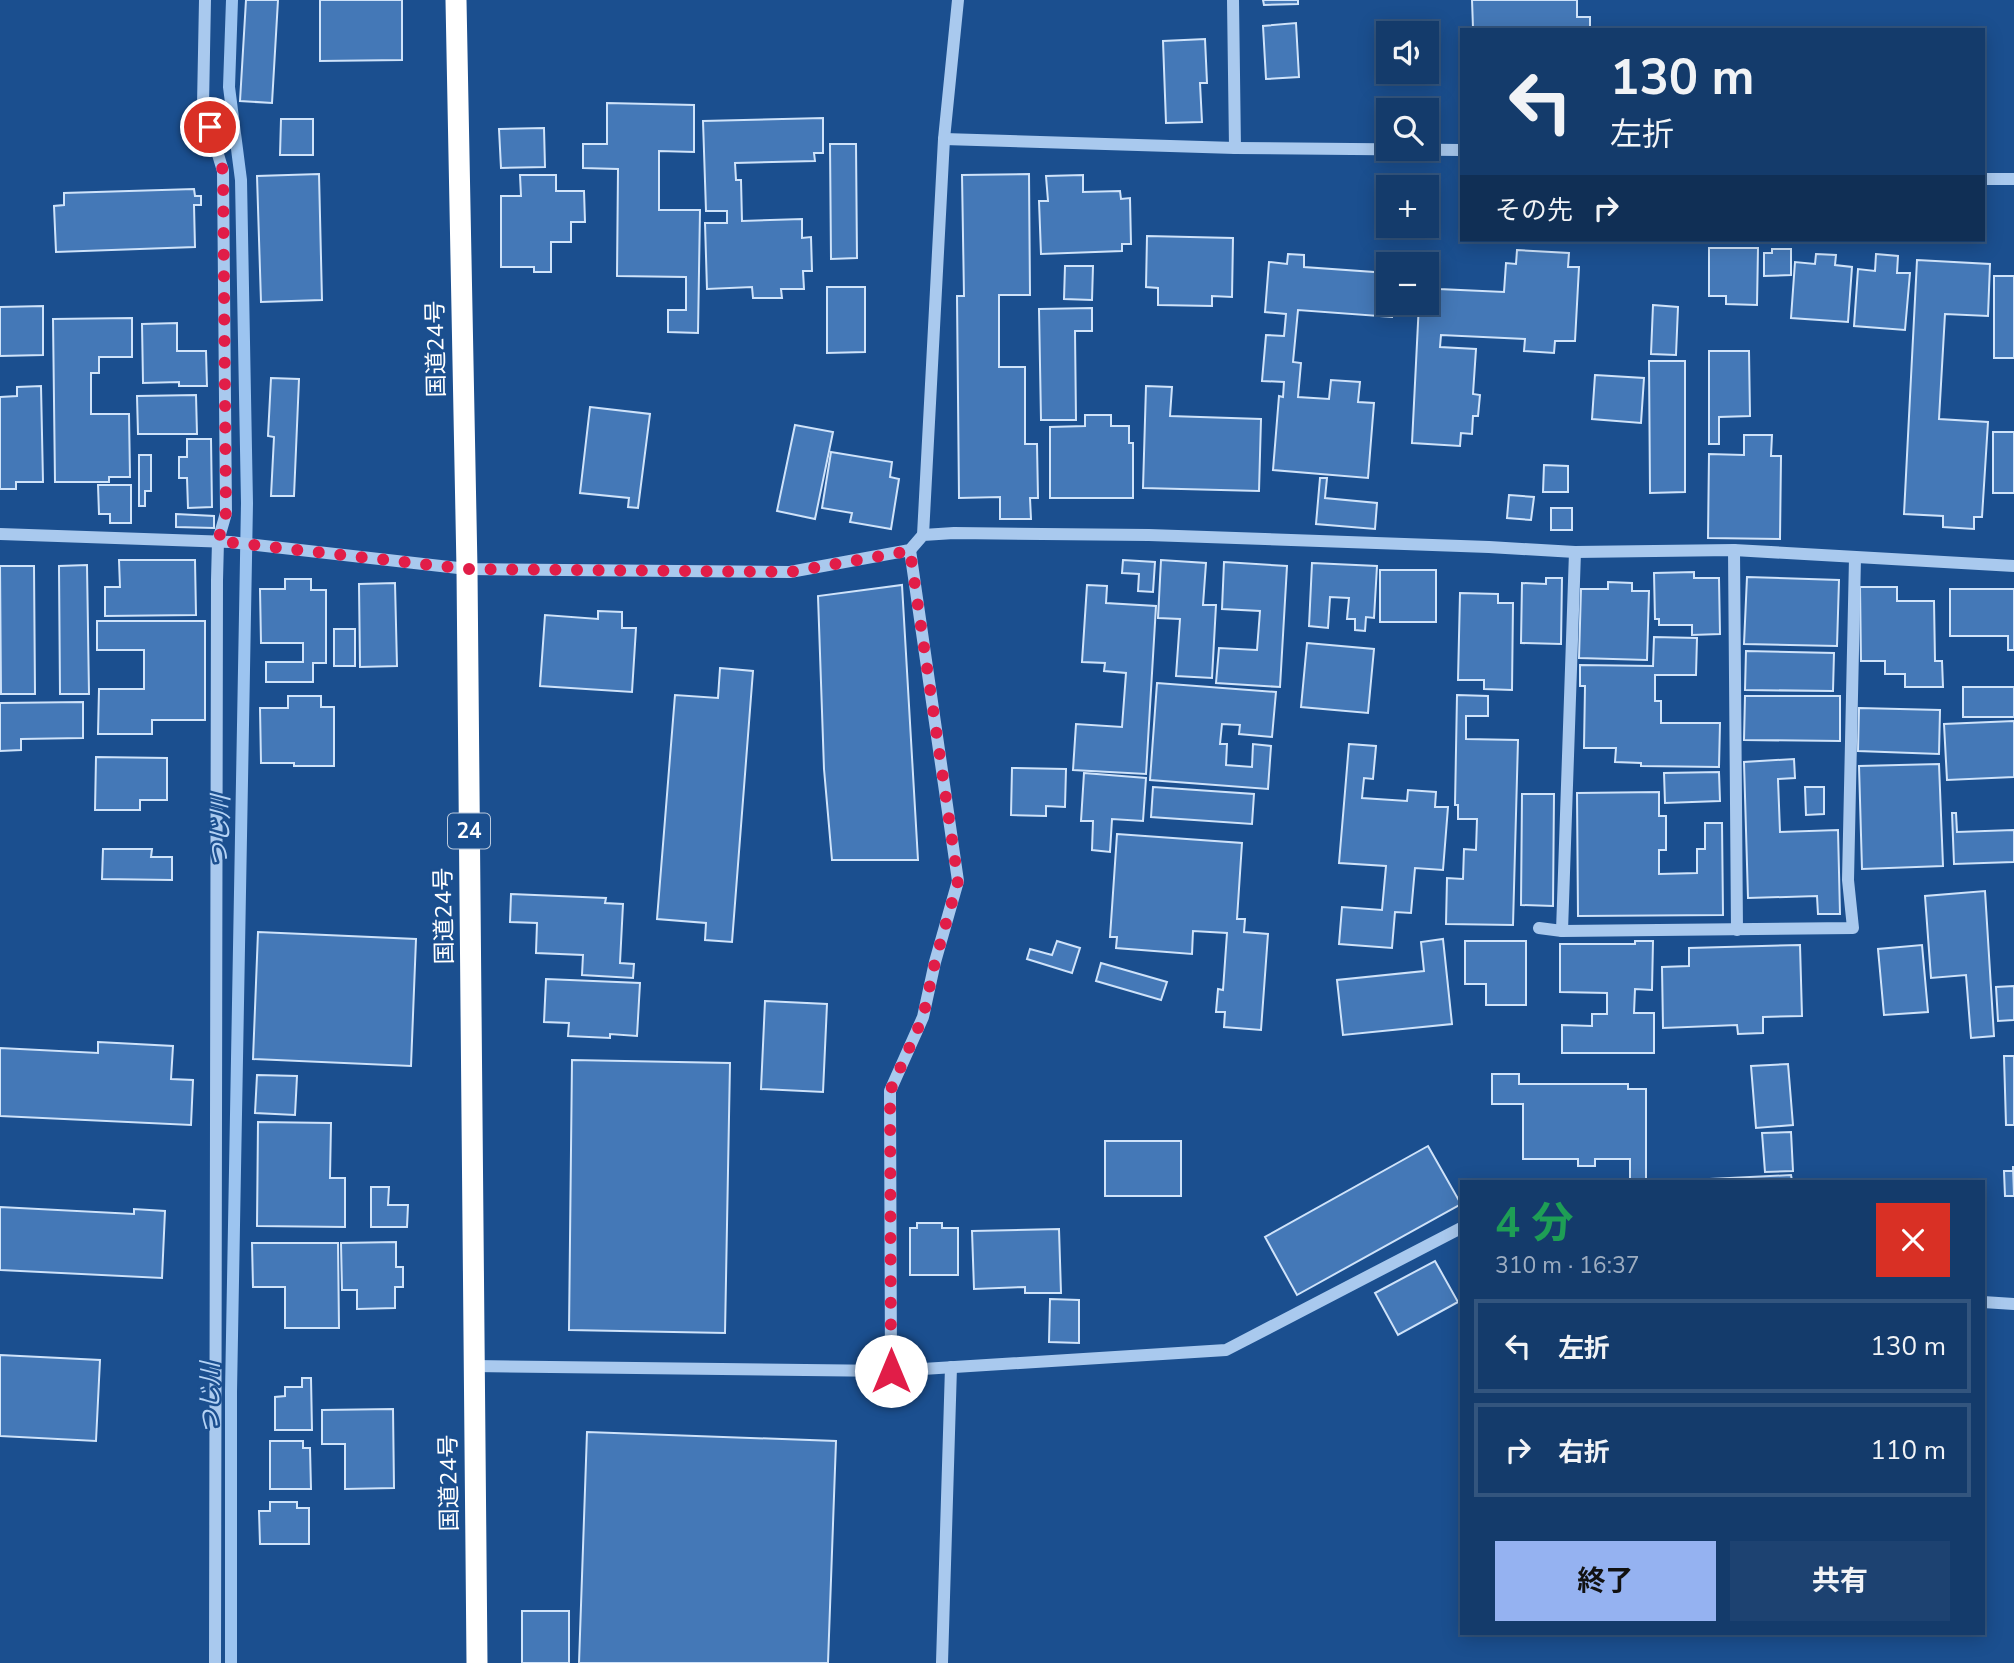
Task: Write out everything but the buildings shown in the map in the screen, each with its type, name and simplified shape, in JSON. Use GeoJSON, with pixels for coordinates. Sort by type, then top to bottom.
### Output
{"type":"FeatureCollection","features":[{"type":"Feature","properties":{"kind":"highway","name":"国道24号"},"geometry":{"type":"LineString","coordinates":[[456,0],[467,569],[477,1663]]}},
{"type":"Feature","properties":{"kind":"street"},"geometry":{"type":"LineString","coordinates":[[205,0],[203,105],[223,171],[226,513],[217,580],[215,1663]]}},
{"type":"Feature","properties":{"kind":"street"},"geometry":{"type":"LineString","coordinates":[[0,534],[224,542],[467,569],[790,572],[910,551],[923,535],[944,139],[958,0]]}},
{"type":"Feature","properties":{"kind":"street"},"geometry":{"type":"LineString","coordinates":[[1233,0],[1235,148]]}},
{"type":"Feature","properties":{"kind":"street"},"geometry":{"type":"LineString","coordinates":[[944,139],[1235,148],[1460,150]]}},
{"type":"Feature","properties":{"kind":"street"},"geometry":{"type":"LineString","coordinates":[[1985,179],[2014,179]]}},
{"type":"Feature","properties":{"kind":"street"},"geometry":{"type":"LineString","coordinates":[[923,535],[1149,535],[1575,552],[1734,551],[2014,566]]}},
{"type":"Feature","properties":{"kind":"street"},"geometry":{"type":"LineString","coordinates":[[891,1371],[890,1091],[923,1017],[958,881],[910,551]]}},
{"type":"Feature","properties":{"kind":"street"},"geometry":{"type":"LineString","coordinates":[[1734,551],[1737,930]]}},
{"type":"Feature","properties":{"kind":"street"},"geometry":{"type":"LineString","coordinates":[[1562,931],[1575,552]]}},
{"type":"Feature","properties":{"kind":"street"},"geometry":{"type":"LineString","coordinates":[[1539,928],[1562,931],[1853,928],[1849,880],[1855,558]]}},
{"type":"Feature","properties":{"kind":"street"},"geometry":{"type":"LineString","coordinates":[[474,1366],[891,1371],[1226,1350],[1460,1229]]}},
{"type":"Feature","properties":{"kind":"street"},"geometry":{"type":"LineString","coordinates":[[1985,1302],[2014,1304]]}},
{"type":"Feature","properties":{"kind":"street"},"geometry":{"type":"LineString","coordinates":[[942,1663],[951,1367]]}},
{"type":"Feature","properties":{"kind":"waterway","name":"つじ川"},"geometry":{"type":"LineString","coordinates":[[231,1663],[231,1392],[247,503],[241,180],[229,87],[232,0]]}},
{"type":"Feature","properties":{"kind":"route"},"geometry":{"type":"LineString","coordinates":[[210,127],[223,171],[226,513],[218,541],[467,569],[790,572],[910,551],[958,881],[923,1017],[890,1091],[891,1371]]}}]}
